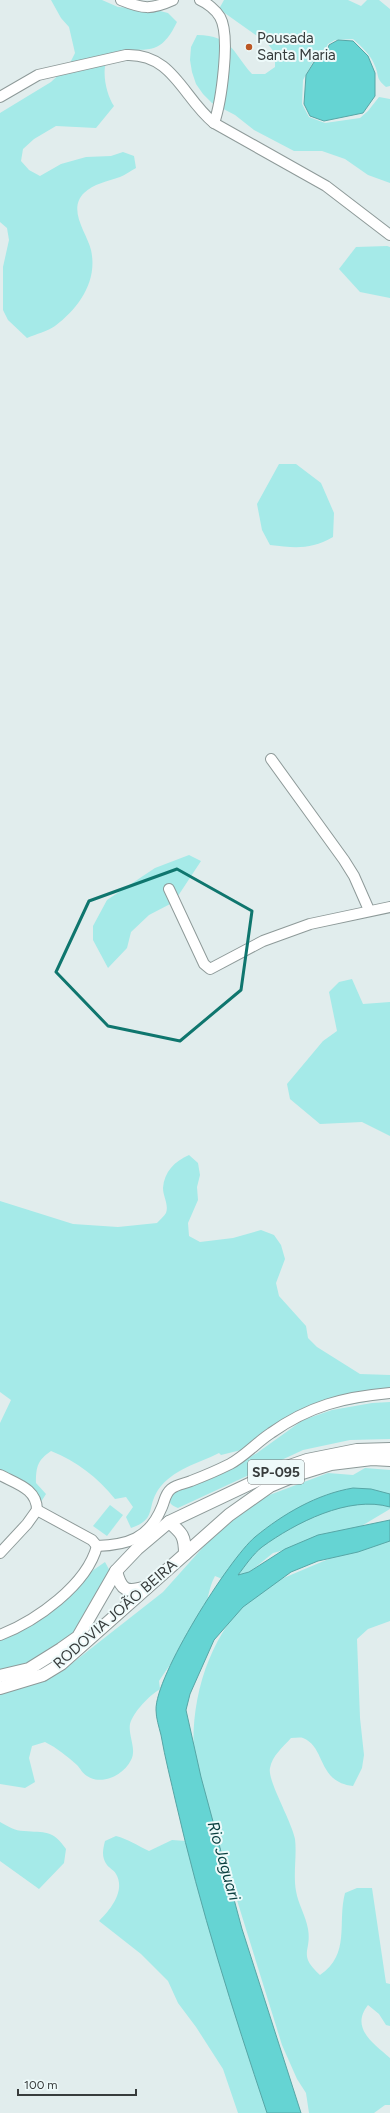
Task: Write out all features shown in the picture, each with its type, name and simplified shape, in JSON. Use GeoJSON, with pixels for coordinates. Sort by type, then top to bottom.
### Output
{"type":"FeatureCollection","features":[{"type":"Feature","properties":{"kind":"main road","name":"SP-095"},"geometry":{"type":"LineString","coordinates":[[169,1522],[281,1469],[307,1460],[356,1450],[390,1450]]}},
{"type":"Feature","properties":{"kind":"main road","name":"SP-095"},"geometry":{"type":"LineString","coordinates":[[185,1554],[240,1506],[270,1486],[299,1474],[331,1464],[372,1459],[390,1460]]}},
{"type":"Feature","properties":{"kind":"main road","name":"RODOVIA JOÃO BEIRA"},"geometry":{"type":"LineString","coordinates":[[0,1676],[29,1669],[61,1649],[78,1636],[116,1571],[169,1522]]}},
{"type":"Feature","properties":{"kind":"main road"},"geometry":{"type":"LineString","coordinates":[[169,1522],[181,1533],[185,1541],[185,1554]]}},
{"type":"Feature","properties":{"kind":"main road","name":"RODOVIA JOÃO BEIRA"},"geometry":{"type":"LineString","coordinates":[[0,1688],[43,1675],[61,1664],[185,1554]]}},
{"type":"Feature","properties":{"kind":"main road"},"geometry":{"type":"LineString","coordinates":[[116,1571],[121,1586],[126,1590],[133,1591],[147,1587]]}},
{"type":"Feature","properties":{"kind":"street"},"geometry":{"type":"LineString","coordinates":[[121,0],[140,8],[151,8],[173,0]]}},
{"type":"Feature","properties":{"kind":"street"},"geometry":{"type":"LineString","coordinates":[[200,0],[206,3],[220,17],[225,34],[220,107],[214,123]]}},
{"type":"Feature","properties":{"kind":"street"},"geometry":{"type":"LineString","coordinates":[[0,97],[38,75],[126,55],[138,55],[151,58],[162,64],[202,114],[214,123],[326,186],[390,236]]}},
{"type":"Feature","properties":{"kind":"street"},"geometry":{"type":"LineString","coordinates":[[271,759],[344,860],[354,876],[369,910]]}},
{"type":"Feature","properties":{"kind":"street"},"geometry":{"type":"LineString","coordinates":[[169,889],[207,968],[214,968],[253,946],[310,924],[369,910],[390,907]]}},
{"type":"Feature","properties":{"kind":"street"},"geometry":{"type":"LineString","coordinates":[[97,1546],[129,1543],[151,1524],[162,1507],[164,1498],[173,1488],[231,1464],[270,1433],[296,1416],[325,1404],[362,1395],[390,1393]]}},
{"type":"Feature","properties":{"kind":"street"},"geometry":{"type":"LineString","coordinates":[[0,1475],[29,1490],[37,1502],[37,1510],[0,1553]]}},
{"type":"Feature","properties":{"kind":"street"},"geometry":{"type":"LineString","coordinates":[[162,1507],[169,1522]]}},
{"type":"Feature","properties":{"kind":"street"},"geometry":{"type":"LineString","coordinates":[[37,1510],[92,1540],[97,1546]]}},
{"type":"Feature","properties":{"kind":"street"},"geometry":{"type":"LineString","coordinates":[[0,1636],[18,1628],[54,1604],[87,1571],[94,1559],[97,1546]]}},
{"type":"Feature","properties":{"kind":"highlighted area"},"geometry":{"type":"Polygon","coordinates":[[[177,869],[252,911],[241,990],[180,1041],[108,1026],[56,972],[89,901],[177,869]]]}},
{"type":"Feature","properties":{"kind":"shaded area"},"geometry":{"type":"Polygon","coordinates":[[[51,0],[102,0],[118,7],[156,10],[168,13],[177,22],[170,34],[158,46],[144,50],[114,52],[108,58],[105,67],[105,79],[107,91],[114,106],[96,128],[56,126],[34,139],[23,149],[21,161],[29,170],[40,176],[61,164],[86,157],[111,156],[123,152],[134,156],[136,168],[120,177],[92,187],[84,193],[79,200],[77,207],[78,214],[91,250],[92,272],[89,283],[79,302],[64,319],[52,328],[27,338],[8,320],[3,310],[3,267],[9,240],[7,228],[0,222],[0,113],[51,82],[69,65],[75,53],[69,27],[61,18],[51,0]]]}},
{"type":"Feature","properties":{"kind":"shaded area"},"geometry":{"type":"Polygon","coordinates":[[[224,0],[348,0],[361,6],[367,0],[379,0],[390,9],[390,86],[386,87],[380,81],[371,58],[353,39],[335,40],[328,44],[323,54],[314,60],[303,80],[302,104],[309,117],[325,123],[360,118],[368,111],[379,97],[390,99],[390,183],[368,175],[345,159],[322,151],[294,151],[254,130],[235,115],[212,103],[203,94],[196,84],[190,60],[191,47],[197,35],[218,38],[225,42],[252,74],[265,74],[275,67],[275,53],[267,43],[219,9],[224,0]]]}},
{"type":"Feature","properties":{"kind":"shaded area"},"geometry":{"type":"Polygon","coordinates":[[[338,40],[353,41],[368,56],[375,73],[375,96],[363,113],[324,121],[310,116],[304,104],[306,75],[314,62],[326,57],[329,45],[338,40]]]}},
{"type":"Feature","properties":{"kind":"shaded area"},"geometry":{"type":"Polygon","coordinates":[[[356,247],[390,247],[390,298],[360,292],[339,269],[356,247]]]}},
{"type":"Feature","properties":{"kind":"shaded area"},"geometry":{"type":"Polygon","coordinates":[[[279,464],[296,464],[321,483],[334,513],[333,537],[310,546],[287,547],[270,545],[262,530],[257,504],[279,464]]]}},
{"type":"Feature","properties":{"kind":"shaded area"},"geometry":{"type":"Polygon","coordinates":[[[189,855],[201,861],[174,902],[149,915],[131,932],[127,948],[108,968],[93,940],[93,926],[107,900],[155,868],[189,855]]]}},
{"type":"Feature","properties":{"kind":"shaded area"},"geometry":{"type":"Polygon","coordinates":[[[352,979],[363,1004],[390,1002],[390,1136],[362,1122],[320,1124],[290,1099],[287,1084],[323,1041],[337,1031],[329,992],[339,982],[352,979]]]}},
{"type":"Feature","properties":{"kind":"shaded area"},"geometry":{"type":"Polygon","coordinates":[[[189,1155],[198,1163],[200,1175],[197,1187],[198,1200],[188,1223],[189,1236],[200,1242],[233,1238],[261,1230],[274,1235],[281,1245],[285,1259],[276,1283],[279,1296],[306,1326],[308,1338],[317,1347],[360,1374],[390,1375],[390,1393],[366,1402],[315,1411],[245,1449],[221,1455],[219,1453],[178,1472],[158,1490],[154,1497],[148,1517],[139,1525],[131,1528],[126,1517],[133,1507],[126,1497],[115,1499],[94,1477],[78,1465],[51,1451],[43,1457],[37,1468],[36,1483],[46,1494],[39,1505],[0,1472],[0,1423],[11,1400],[0,1392],[0,1201],[73,1224],[118,1227],[157,1223],[167,1210],[163,1188],[168,1172],[179,1160],[189,1155]]]}},
{"type":"Feature","properties":{"kind":"shaded area"},"geometry":{"type":"Polygon","coordinates":[[[390,1402],[390,1439],[350,1440],[303,1450],[178,1508],[170,1503],[169,1493],[229,1470],[257,1453],[303,1420],[332,1410],[372,1403],[390,1402]]]}},
{"type":"Feature","properties":{"kind":"shaded area"},"geometry":{"type":"Polygon","coordinates":[[[365,1468],[390,1470],[390,1509],[348,1534],[273,1553],[251,1571],[227,1581],[215,1576],[199,1621],[159,1681],[160,1689],[142,1704],[132,1719],[130,1724],[130,1733],[133,1756],[123,1770],[106,1779],[93,1779],[86,1775],[66,1755],[45,1742],[32,1746],[29,1758],[35,1782],[25,1788],[0,1784],[0,1688],[61,1672],[163,1592],[240,1506],[328,1473],[353,1475],[365,1468]]]}},
{"type":"Feature","properties":{"kind":"shaded area"},"geometry":{"type":"Polygon","coordinates":[[[353,1488],[371,1489],[390,1494],[390,1507],[374,1504],[357,1505],[340,1508],[306,1521],[290,1529],[262,1547],[238,1575],[249,1572],[285,1549],[318,1535],[390,1520],[390,1541],[358,1552],[318,1561],[291,1572],[243,1607],[214,1640],[190,1694],[186,1710],[201,1777],[242,1929],[301,2113],[267,2113],[206,1920],[185,1842],[156,1710],[159,1694],[167,1672],[180,1646],[212,1592],[243,1549],[255,1537],[277,1520],[301,1506],[326,1495],[353,1488]]]}},
{"type":"Feature","properties":{"kind":"shaded area"},"geometry":{"type":"Polygon","coordinates":[[[110,1505],[123,1515],[107,1536],[93,1526],[110,1505]]]}},
{"type":"Feature","properties":{"kind":"shaded area"},"geometry":{"type":"Polygon","coordinates":[[[390,1533],[390,1621],[368,1629],[357,1639],[360,1718],[364,1755],[362,1768],[353,1786],[341,1783],[333,1778],[327,1771],[310,1742],[303,1738],[291,1738],[275,1756],[270,1768],[272,1782],[295,1839],[295,1885],[308,1929],[309,1937],[307,1957],[309,1962],[320,1975],[330,1967],[336,1958],[339,1948],[345,1893],[357,1888],[372,1888],[386,1983],[390,1984],[390,2026],[386,2025],[379,2014],[368,2005],[363,2013],[361,2021],[366,2034],[371,2041],[390,2058],[390,2105],[385,2105],[374,2113],[309,2113],[306,2093],[297,2079],[282,2045],[195,1765],[195,1715],[207,1665],[231,1620],[248,1601],[267,1585],[390,1533]]]}},
{"type":"Feature","properties":{"kind":"shaded area"},"geometry":{"type":"Polygon","coordinates":[[[105,1562],[111,1573],[74,1636],[27,1666],[0,1673],[0,1635],[76,1587],[92,1571],[105,1562]]]}},
{"type":"Feature","properties":{"kind":"shaded area"},"geometry":{"type":"Polygon","coordinates":[[[0,1822],[21,1831],[48,1833],[56,1838],[66,1849],[64,1863],[39,1889],[0,1861],[0,1822]]]}},
{"type":"Feature","properties":{"kind":"shaded area"},"geometry":{"type":"Polygon","coordinates":[[[116,1836],[149,1851],[172,1840],[186,1841],[271,2113],[238,2113],[223,2069],[196,2027],[178,2003],[168,1981],[141,1954],[99,1921],[112,1906],[118,1893],[119,1880],[105,1862],[103,1853],[105,1841],[116,1836]]]}},
{"type":"Feature","properties":{"kind":"place","name":"Pousada Santa Maria"},"geometry":{"type":"Point","coordinates":[249,47]}},
{"type":"Feature","properties":{"kind":"water label","name":"Rio Jaguari"},"geometry":{"type":"Point","coordinates":[224,1861]}}]}
